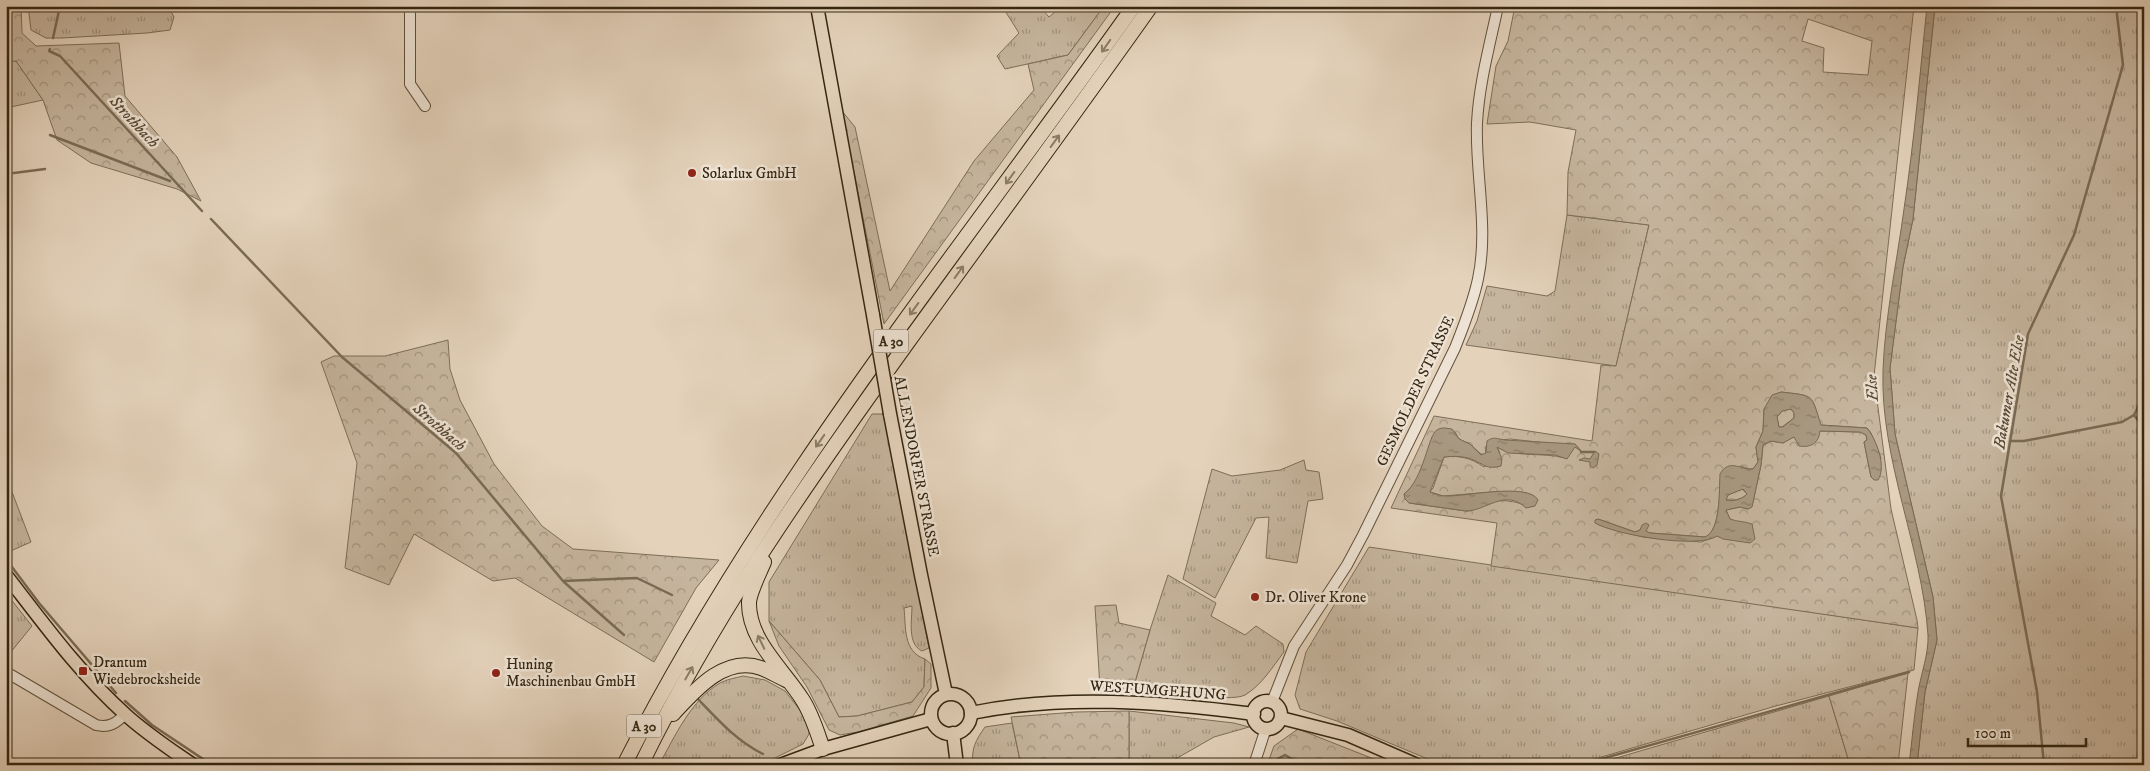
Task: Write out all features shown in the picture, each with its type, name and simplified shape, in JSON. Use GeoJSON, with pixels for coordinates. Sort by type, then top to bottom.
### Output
{"type":"FeatureCollection","features":[{"type":"Feature","properties":{"kind":"highway","name":"A 30"},"geometry":{"type":"LineString","coordinates":[[624,765],[666,686],[702,625],[752,544],[804,466],[893,339],[1134,6]]}},
{"type":"Feature","properties":{"kind":"highway","name":"A 30"},"geometry":{"type":"LineString","coordinates":[[641,765],[690,671],[776,530],[848,425],[1151,6]]}},
{"type":"Feature","properties":{"kind":"highway"},"geometry":{"type":"LineString","coordinates":[[776,530],[749,601],[754,628],[766,651],[806,707],[823,749]]}},
{"type":"Feature","properties":{"kind":"highway"},"geometry":{"type":"LineString","coordinates":[[658,731],[694,690],[717,672],[744,665],[760,668],[789,682]]}},
{"type":"Feature","properties":{"kind":"main road","name":"ALLENDORFER STRASSE"},"geometry":{"type":"LineString","coordinates":[[817,6],[890,414],[946,694]]}},
{"type":"Feature","properties":{"kind":"main road"},"geometry":{"type":"LineString","coordinates":[[6,576],[69,655],[125,714],[150,736],[193,765]]}},
{"type":"Feature","properties":{"kind":"main road"},"geometry":{"type":"LineString","coordinates":[[946,694],[953,694],[965,700],[971,712],[968,724],[959,732],[953,734],[937,728],[932,719],[934,703],[946,694]]}},
{"type":"Feature","properties":{"kind":"main road","name":"WESTUMGEHUNG"},"geometry":{"type":"LineString","coordinates":[[971,712],[1031,705],[1099,702],[1180,706],[1254,714]]}},
{"type":"Feature","properties":{"kind":"main road"},"geometry":{"type":"LineString","coordinates":[[1272,702],[1280,710],[1280,718],[1276,725],[1266,728],[1256,722],[1254,714],[1260,703],[1272,702]]}},
{"type":"Feature","properties":{"kind":"main road"},"geometry":{"type":"LineString","coordinates":[[1280,718],[1348,735],[1416,765]]}},
{"type":"Feature","properties":{"kind":"main road"},"geometry":{"type":"LineString","coordinates":[[780,765],[823,749],[932,719]]}},
{"type":"Feature","properties":{"kind":"main road"},"geometry":{"type":"LineString","coordinates":[[953,734],[957,765]]}},
{"type":"Feature","properties":{"kind":"street"},"geometry":{"type":"LineString","coordinates":[[410,6],[410,84],[425,106]]}},
{"type":"Feature","properties":{"kind":"street","name":"GESMOLDER STRASSE"},"geometry":{"type":"LineString","coordinates":[[1272,702],[1294,646],[1347,565],[1363,535],[1468,316],[1478,278],[1481,242],[1477,166],[1478,104],[1498,6]]}},
{"type":"Feature","properties":{"kind":"street"},"geometry":{"type":"LineString","coordinates":[[6,672],[96,725],[111,726],[125,714]]}},
{"type":"Feature","properties":{"kind":"street"},"geometry":{"type":"LineString","coordinates":[[1254,765],[1266,728]]}},
{"type":"Feature","properties":{"kind":"green space"},"geometry":{"type":"Polygon","coordinates":[[[6,6],[21,6],[22,33],[36,46],[119,43],[125,96],[177,157],[201,201],[177,189],[91,163],[57,140],[43,100],[16,61],[6,62],[6,6]]]}},
{"type":"Feature","properties":{"kind":"green space"},"geometry":{"type":"Polygon","coordinates":[[[28,6],[168,6],[174,17],[170,30],[147,33],[46,38],[31,30],[28,6]]]}},
{"type":"Feature","properties":{"kind":"green space"},"geometry":{"type":"Polygon","coordinates":[[[1002,6],[1039,6],[1049,17],[1062,6],[1104,6],[1068,55],[1005,69],[997,56],[1019,33],[1002,6]]]}},
{"type":"Feature","properties":{"kind":"green space"},"geometry":{"type":"Polygon","coordinates":[[[1104,6],[1115,6],[884,324],[842,111],[855,127],[890,291],[974,161],[1034,90],[1028,64],[1068,55],[1104,6]]]}},
{"type":"Feature","properties":{"kind":"green space"},"geometry":{"type":"Polygon","coordinates":[[[1515,6],[1914,6],[1874,376],[1891,509],[1918,628],[1491,566],[1497,523],[1391,508],[1434,416],[1592,441],[1601,365],[1616,366],[1649,225],[1567,215],[1568,172],[1576,130],[1530,122],[1487,124],[1496,66],[1508,41],[1515,6]],[[1808,19],[1802,41],[1824,48],[1823,72],[1868,75],[1872,41],[1808,19]],[[1781,392],[1764,409],[1763,431],[1756,447],[1758,462],[1753,469],[1741,466],[1721,474],[1717,519],[1710,533],[1705,537],[1650,533],[1640,530],[1635,532],[1598,519],[1599,525],[1643,537],[1701,542],[1717,536],[1731,540],[1739,523],[1730,519],[1726,510],[1740,507],[1748,509],[1752,506],[1761,465],[1763,445],[1771,441],[1783,443],[1793,437],[1820,431],[1860,432],[1866,435],[1867,440],[1864,442],[1871,477],[1881,458],[1871,433],[1867,428],[1820,425],[1815,407],[1810,398],[1799,394],[1781,392]],[[1455,432],[1432,437],[1426,460],[1419,476],[1404,494],[1409,503],[1466,511],[1474,510],[1490,502],[1508,501],[1522,504],[1527,493],[1492,492],[1443,496],[1430,492],[1444,457],[1455,456],[1465,458],[1484,467],[1500,453],[1497,447],[1512,453],[1565,458],[1575,446],[1582,452],[1575,444],[1565,445],[1510,439],[1501,440],[1485,447],[1486,453],[1482,455],[1470,444],[1459,439],[1455,432]]]}},
{"type":"Feature","properties":{"kind":"green space"},"geometry":{"type":"Polygon","coordinates":[[[1935,6],[2144,6],[2144,765],[1917,765],[1925,692],[1937,640],[1933,597],[1895,434],[1890,368],[1903,267],[1913,219],[1935,6]]]}},
{"type":"Feature","properties":{"kind":"green space"},"geometry":{"type":"Polygon","coordinates":[[[16,61],[43,100],[6,108],[6,62],[16,61]]]}},
{"type":"Feature","properties":{"kind":"green space"},"geometry":{"type":"Polygon","coordinates":[[[1567,215],[1649,225],[1616,366],[1466,345],[1477,321],[1487,286],[1547,296],[1555,291],[1567,215]]]}},
{"type":"Feature","properties":{"kind":"green space"},"geometry":{"type":"Polygon","coordinates":[[[448,340],[450,369],[460,400],[494,464],[542,526],[573,549],[719,560],[696,588],[654,662],[515,578],[493,581],[414,534],[389,585],[345,568],[357,463],[321,362],[334,356],[385,356],[448,340]]]}},
{"type":"Feature","properties":{"kind":"green space"},"geometry":{"type":"Polygon","coordinates":[[[1791,409],[1794,413],[1794,418],[1782,427],[1779,427],[1777,417],[1782,411],[1791,409]]]}},
{"type":"Feature","properties":{"kind":"green space"},"geometry":{"type":"Polygon","coordinates":[[[872,414],[884,414],[929,648],[922,651],[917,648],[911,631],[912,606],[904,608],[909,645],[918,656],[925,659],[924,687],[912,702],[857,716],[839,717],[820,680],[769,621],[769,582],[872,414]]]}},
{"type":"Feature","properties":{"kind":"green space"},"geometry":{"type":"Polygon","coordinates":[[[1304,460],[1306,470],[1319,472],[1323,499],[1308,501],[1297,563],[1266,558],[1269,517],[1256,518],[1215,598],[1183,579],[1212,469],[1232,476],[1280,470],[1304,460]]]}},
{"type":"Feature","properties":{"kind":"green space"},"geometry":{"type":"Polygon","coordinates":[[[6,476],[31,542],[6,553],[6,476]]]}},
{"type":"Feature","properties":{"kind":"green space"},"geometry":{"type":"Polygon","coordinates":[[[1742,489],[1747,494],[1743,497],[1737,500],[1726,499],[1728,495],[1742,489]]]}},
{"type":"Feature","properties":{"kind":"green space"},"geometry":{"type":"Polygon","coordinates":[[[1369,547],[1918,628],[1914,670],[1776,706],[1574,765],[1442,765],[1337,721],[1300,709],[1295,695],[1306,652],[1369,547]]]}},
{"type":"Feature","properties":{"kind":"green space"},"geometry":{"type":"Polygon","coordinates":[[[1168,575],[1216,603],[1211,616],[1245,635],[1256,626],[1283,644],[1284,652],[1267,675],[1251,691],[1245,695],[1225,698],[1133,689],[1168,575]]]}},
{"type":"Feature","properties":{"kind":"green space"},"geometry":{"type":"Polygon","coordinates":[[[6,593],[32,626],[6,658],[6,593]]]}},
{"type":"Feature","properties":{"kind":"green space"},"geometry":{"type":"Polygon","coordinates":[[[1116,605],[1119,623],[1150,630],[1133,689],[1100,688],[1095,606],[1116,605]]]}},
{"type":"Feature","properties":{"kind":"green space"},"geometry":{"type":"Polygon","coordinates":[[[769,621],[820,680],[839,717],[857,716],[912,702],[924,687],[925,659],[931,664],[931,688],[913,716],[858,732],[840,735],[829,730],[807,687],[779,646],[769,621]]]}},
{"type":"Feature","properties":{"kind":"green space"},"geometry":{"type":"Polygon","coordinates":[[[1908,673],[1898,765],[1850,765],[1829,696],[1908,673]]]}},
{"type":"Feature","properties":{"kind":"green space"},"geometry":{"type":"Polygon","coordinates":[[[743,676],[765,680],[785,691],[803,714],[809,728],[809,734],[803,744],[775,758],[755,765],[659,765],[685,719],[700,699],[720,683],[743,676]]]}},
{"type":"Feature","properties":{"kind":"green space"},"geometry":{"type":"Polygon","coordinates":[[[1829,696],[1850,765],[1592,765],[1829,696]]]}},
{"type":"Feature","properties":{"kind":"green space"},"geometry":{"type":"Polygon","coordinates":[[[1129,711],[1234,723],[1249,727],[1214,737],[1165,765],[1129,765],[1129,711]]]}},
{"type":"Feature","properties":{"kind":"green space"},"geometry":{"type":"Polygon","coordinates":[[[1129,711],[1129,765],[1021,765],[1011,717],[1076,712],[1129,711]]]}},
{"type":"Feature","properties":{"kind":"green space"},"geometry":{"type":"Polygon","coordinates":[[[1012,723],[1021,765],[973,765],[975,744],[985,727],[1012,723]]]}},
{"type":"Feature","properties":{"kind":"green space"},"geometry":{"type":"Polygon","coordinates":[[[1298,729],[1389,765],[1267,765],[1274,746],[1298,729]]]}},
{"type":"Feature","properties":{"kind":"water"},"geometry":{"type":"Polygon","coordinates":[[[1927,6],[1935,6],[1913,219],[1903,267],[1890,368],[1895,434],[1933,597],[1937,640],[1925,692],[1917,765],[1909,765],[1919,685],[1926,656],[1928,635],[1918,569],[1888,437],[1884,404],[1883,370],[1889,309],[1911,159],[1927,6]]]}},
{"type":"Feature","properties":{"kind":"water"},"geometry":{"type":"Polygon","coordinates":[[[1781,392],[1800,394],[1810,398],[1821,425],[1867,428],[1874,439],[1881,460],[1878,480],[1874,480],[1871,477],[1864,442],[1867,440],[1866,435],[1860,432],[1820,431],[1816,442],[1807,446],[1799,446],[1794,437],[1783,443],[1771,441],[1763,445],[1761,465],[1752,507],[1748,509],[1740,507],[1726,510],[1730,519],[1752,524],[1755,539],[1750,543],[1723,539],[1717,536],[1707,540],[1693,541],[1657,539],[1620,532],[1595,523],[1595,520],[1598,519],[1635,532],[1640,530],[1642,525],[1646,523],[1649,525],[1646,531],[1650,533],[1705,537],[1714,527],[1717,519],[1720,474],[1724,469],[1731,466],[1753,469],[1758,462],[1756,447],[1763,431],[1764,409],[1772,395],[1781,392]],[[1791,409],[1782,411],[1777,417],[1779,427],[1783,427],[1794,418],[1794,413],[1791,409]],[[1743,489],[1728,495],[1726,500],[1743,497],[1747,494],[1743,489]]]}},
{"type":"Feature","properties":{"kind":"water"},"geometry":{"type":"Polygon","coordinates":[[[1438,429],[1452,429],[1459,439],[1470,444],[1481,455],[1486,453],[1487,441],[1494,438],[1575,444],[1582,452],[1575,447],[1567,459],[1555,455],[1508,453],[1497,447],[1502,459],[1501,466],[1492,467],[1464,457],[1444,457],[1430,492],[1441,496],[1454,496],[1509,491],[1522,492],[1532,495],[1538,500],[1535,506],[1526,508],[1518,502],[1503,500],[1466,511],[1409,503],[1405,499],[1404,494],[1411,487],[1421,468],[1434,434],[1438,429]]]}},
{"type":"Feature","properties":{"kind":"water"},"geometry":{"type":"Polygon","coordinates":[[[1595,451],[1599,454],[1597,465],[1593,468],[1590,466],[1590,462],[1579,460],[1584,458],[1590,459],[1595,451]]]}},
{"type":"Feature","properties":{"kind":"waterway","name":"Strothbach"},"geometry":{"type":"LineString","coordinates":[[53,38],[60,6]]}},
{"type":"Feature","properties":{"kind":"waterway","name":"Bakumer Alte Else"},"geometry":{"type":"LineString","coordinates":[[2044,765],[2037,692],[2001,496],[2028,334],[2074,235],[2123,65],[2116,6]]}},
{"type":"Feature","properties":{"kind":"waterway","name":"Strothbach"},"geometry":{"type":"LineString","coordinates":[[50,49],[49,51],[60,56],[202,211]]}},
{"type":"Feature","properties":{"kind":"waterway"},"geometry":{"type":"LineString","coordinates":[[50,135],[170,181]]}},
{"type":"Feature","properties":{"kind":"waterway"},"geometry":{"type":"LineString","coordinates":[[6,174],[45,169]]}},
{"type":"Feature","properties":{"kind":"waterway","name":"Strothbach"},"geometry":{"type":"LineString","coordinates":[[211,219],[342,357],[456,453],[563,581],[637,578],[672,595]]}},
{"type":"Feature","properties":{"kind":"waterway"},"geometry":{"type":"LineString","coordinates":[[2011,441],[2024,441],[2122,422],[2134,415],[2144,395]]}},
{"type":"Feature","properties":{"kind":"waterway"},"geometry":{"type":"LineString","coordinates":[[2134,415],[2144,428]]}},
{"type":"Feature","properties":{"kind":"waterway"},"geometry":{"type":"LineString","coordinates":[[1581,452],[1594,452]]}},
{"type":"Feature","properties":{"kind":"waterway"},"geometry":{"type":"LineString","coordinates":[[6,559],[39,603],[116,693]]}},
{"type":"Feature","properties":{"kind":"waterway"},"geometry":{"type":"LineString","coordinates":[[564,582],[624,635]]}},
{"type":"Feature","properties":{"kind":"waterway"},"geometry":{"type":"LineString","coordinates":[[1580,765],[1909,672]]}},
{"type":"Feature","properties":{"kind":"waterway"},"geometry":{"type":"LineString","coordinates":[[698,699],[737,737],[763,754]]}},
{"type":"Feature","properties":{"kind":"waterway"},"geometry":{"type":"LineString","coordinates":[[125,701],[152,725],[212,765]]}},
{"type":"Feature","properties":{"kind":"waterway","name":"Strothbach"},"geometry":{"type":"LineString","coordinates":[[1266,765],[1285,755],[1303,765]]}},
{"type":"Feature","properties":{"kind":"place","name":"Solarlux GmbH"},"geometry":{"type":"Point","coordinates":[692,173]}},
{"type":"Feature","properties":{"kind":"place","name":"Dr. Oliver Krone"},"geometry":{"type":"Point","coordinates":[1255,597]}},
{"type":"Feature","properties":{"kind":"place","name":"Drantum Wiedebrocksheide"},"geometry":{"type":"Point","coordinates":[83,671]}},
{"type":"Feature","properties":{"kind":"place","name":"Huning Maschinenbau GmbH"},"geometry":{"type":"Point","coordinates":[496,673]}},
{"type":"Feature","properties":{"kind":"water label","name":"Else"},"geometry":{"type":"Point","coordinates":[1871,388]}}]}
